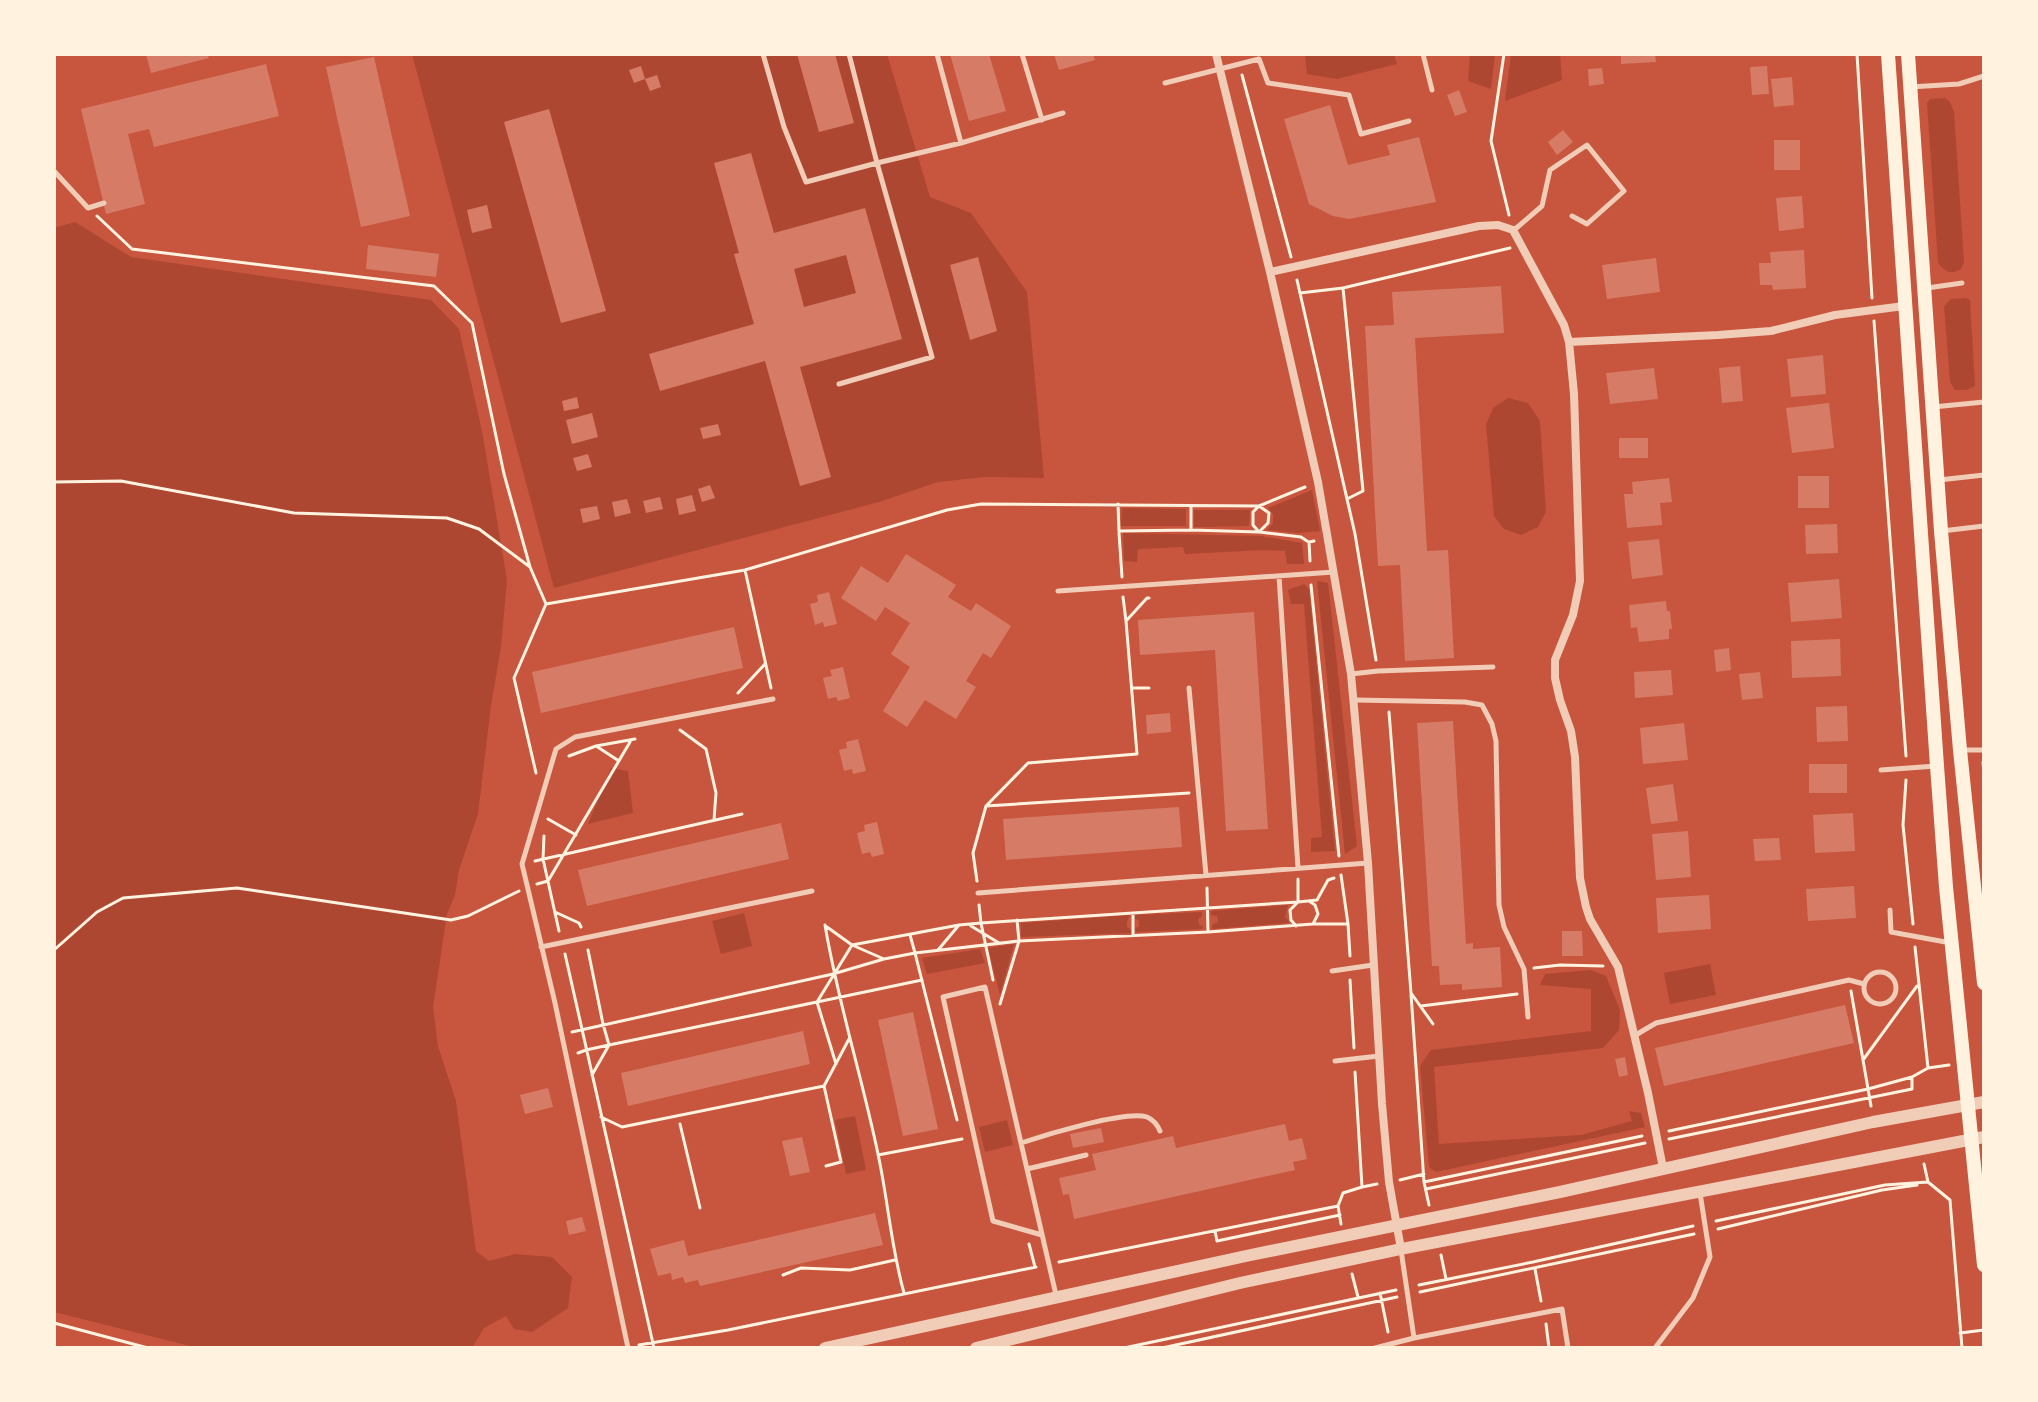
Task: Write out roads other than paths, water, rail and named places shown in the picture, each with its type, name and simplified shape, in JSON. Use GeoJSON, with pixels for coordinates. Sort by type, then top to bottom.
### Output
{"type":"FeatureCollection","features":[{"type":"Feature","properties":{"kind":"main road"},"geometry":{"type":"LineString","coordinates":[[1888,54],[1937,766],[1952,943],[1977,1103],[1984,1265]]}},
{"type":"Feature","properties":{"kind":"main road"},"geometry":{"type":"LineString","coordinates":[[1908,54],[1941,531],[1984,983]]}},
{"type":"Feature","properties":{"kind":"street"},"geometry":{"type":"LineString","coordinates":[[1216,54],[1318,482],[1351,674],[1368,863],[1389,1182],[1401,1249]]}},
{"type":"Feature","properties":{"kind":"street"},"geometry":{"type":"LineString","coordinates":[[1270,272],[1479,226],[1498,225],[1513,230],[1564,325],[1569,342],[1574,394],[1580,581],[1573,615],[1555,660],[1555,678],[1571,731],[1575,757],[1580,878],[1586,907],[1618,967],[1663,1168]]}},
{"type":"Feature","properties":{"kind":"street"},"geometry":{"type":"LineString","coordinates":[[1569,342],[1771,331],[1835,315],[1904,306]]}},
{"type":"Feature","properties":{"kind":"street"},"geometry":{"type":"LineString","coordinates":[[825,1348],[1873,1122],[1977,1103]]}},
{"type":"Feature","properties":{"kind":"street"},"geometry":{"type":"LineString","coordinates":[[976,1348],[1015,1344],[1240,1283],[1401,1249],[1978,1138]]}},
{"type":"Feature","properties":{"kind":"lane"},"geometry":{"type":"LineString","coordinates":[[763,54],[784,127],[806,182],[961,143],[1063,113]]}},
{"type":"Feature","properties":{"kind":"lane"},"geometry":{"type":"LineString","coordinates":[[839,384],[932,357],[849,54]]}},
{"type":"Feature","properties":{"kind":"lane"},"geometry":{"type":"LineString","coordinates":[[937,54],[961,143]]}},
{"type":"Feature","properties":{"kind":"lane"},"geometry":{"type":"LineString","coordinates":[[1022,54],[1042,120]]}},
{"type":"Feature","properties":{"kind":"lane"},"geometry":{"type":"LineString","coordinates":[[1423,54],[1432,90]]}},
{"type":"Feature","properties":{"kind":"lane"},"geometry":{"type":"LineString","coordinates":[[1165,83],[1259,56],[1268,83],[1349,95],[1361,134],[1409,121]]}},
{"type":"Feature","properties":{"kind":"lane"},"geometry":{"type":"LineString","coordinates":[[1910,87],[1959,84],[1984,76]]}},
{"type":"Feature","properties":{"kind":"lane"},"geometry":{"type":"LineString","coordinates":[[1513,230],[1542,206],[1550,170],[1587,145],[1624,191],[1587,224],[1572,216]]}},
{"type":"Feature","properties":{"kind":"lane"},"geometry":{"type":"LineString","coordinates":[[54,171],[88,208],[104,203]]}},
{"type":"Feature","properties":{"kind":"lane"},"geometry":{"type":"LineString","coordinates":[[1923,288],[1962,283]]}},
{"type":"Feature","properties":{"kind":"lane"},"geometry":{"type":"LineString","coordinates":[[1933,407],[1984,402]]}},
{"type":"Feature","properties":{"kind":"lane"},"geometry":{"type":"LineString","coordinates":[[1938,480],[1984,475]]}},
{"type":"Feature","properties":{"kind":"lane"},"geometry":{"type":"LineString","coordinates":[[1941,531],[1984,526]]}},
{"type":"Feature","properties":{"kind":"lane"},"geometry":{"type":"LineString","coordinates":[[1058,591],[1335,572]]}},
{"type":"Feature","properties":{"kind":"lane"},"geometry":{"type":"LineString","coordinates":[[1279,576],[1298,868]]}},
{"type":"Feature","properties":{"kind":"lane"},"geometry":{"type":"LineString","coordinates":[[1351,674],[1493,667]]}},
{"type":"Feature","properties":{"kind":"lane"},"geometry":{"type":"LineString","coordinates":[[1189,688],[1206,875]]}},
{"type":"Feature","properties":{"kind":"lane"},"geometry":{"type":"LineString","coordinates":[[628,1348],[522,864],[556,749],[575,737],[773,699]]}},
{"type":"Feature","properties":{"kind":"lane"},"geometry":{"type":"LineString","coordinates":[[1353,700],[1482,705],[1492,724],[1496,741],[1499,905],[1504,927],[1524,969],[1528,1017]]}},
{"type":"Feature","properties":{"kind":"lane"},"geometry":{"type":"LineString","coordinates":[[1960,750],[1984,750]]}},
{"type":"Feature","properties":{"kind":"lane"},"geometry":{"type":"LineString","coordinates":[[1881,770],[1937,766]]}},
{"type":"Feature","properties":{"kind":"lane"},"geometry":{"type":"LineString","coordinates":[[978,893],[1368,863]]}},
{"type":"Feature","properties":{"kind":"lane"},"geometry":{"type":"LineString","coordinates":[[541,947],[812,891]]}},
{"type":"Feature","properties":{"kind":"lane"},"geometry":{"type":"LineString","coordinates":[[1890,910],[1891,932],[1952,943]]}},
{"type":"Feature","properties":{"kind":"lane"},"geometry":{"type":"LineString","coordinates":[[1332,971],[1373,965]]}},
{"type":"Feature","properties":{"kind":"lane"},"geometry":{"type":"LineString","coordinates":[[1884,972],[1892,978],[1896,993],[1889,1002],[1878,1005],[1865,995],[1864,984],[1873,973],[1884,972]]}},
{"type":"Feature","properties":{"kind":"lane"},"geometry":{"type":"LineString","coordinates":[[1633,1036],[1656,1023],[1849,980],[1864,984]]}},
{"type":"Feature","properties":{"kind":"lane"},"geometry":{"type":"LineString","coordinates":[[1042,1235],[993,1221],[943,997],[985,987],[1057,1297]]}},
{"type":"Feature","properties":{"kind":"lane"},"geometry":{"type":"LineString","coordinates":[[1335,1061],[1379,1056]]}},
{"type":"Feature","properties":{"kind":"lane"},"geometry":{"type":"LineString","coordinates":[[1021,1143],[1069,1128],[1131,1115],[1156,1122],[1160,1131]]}},
{"type":"Feature","properties":{"kind":"lane"},"geometry":{"type":"LineString","coordinates":[[1027,1169],[1086,1155]]}},
{"type":"Feature","properties":{"kind":"lane"},"geometry":{"type":"LineString","coordinates":[[1655,1348],[1693,1298],[1710,1257],[1700,1192]]}},
{"type":"Feature","properties":{"kind":"lane"},"geometry":{"type":"LineString","coordinates":[[1401,1249],[1414,1338]]}},
{"type":"Feature","properties":{"kind":"lane"},"geometry":{"type":"LineString","coordinates":[[1375,1348],[1562,1309],[1568,1348]]}}]}
